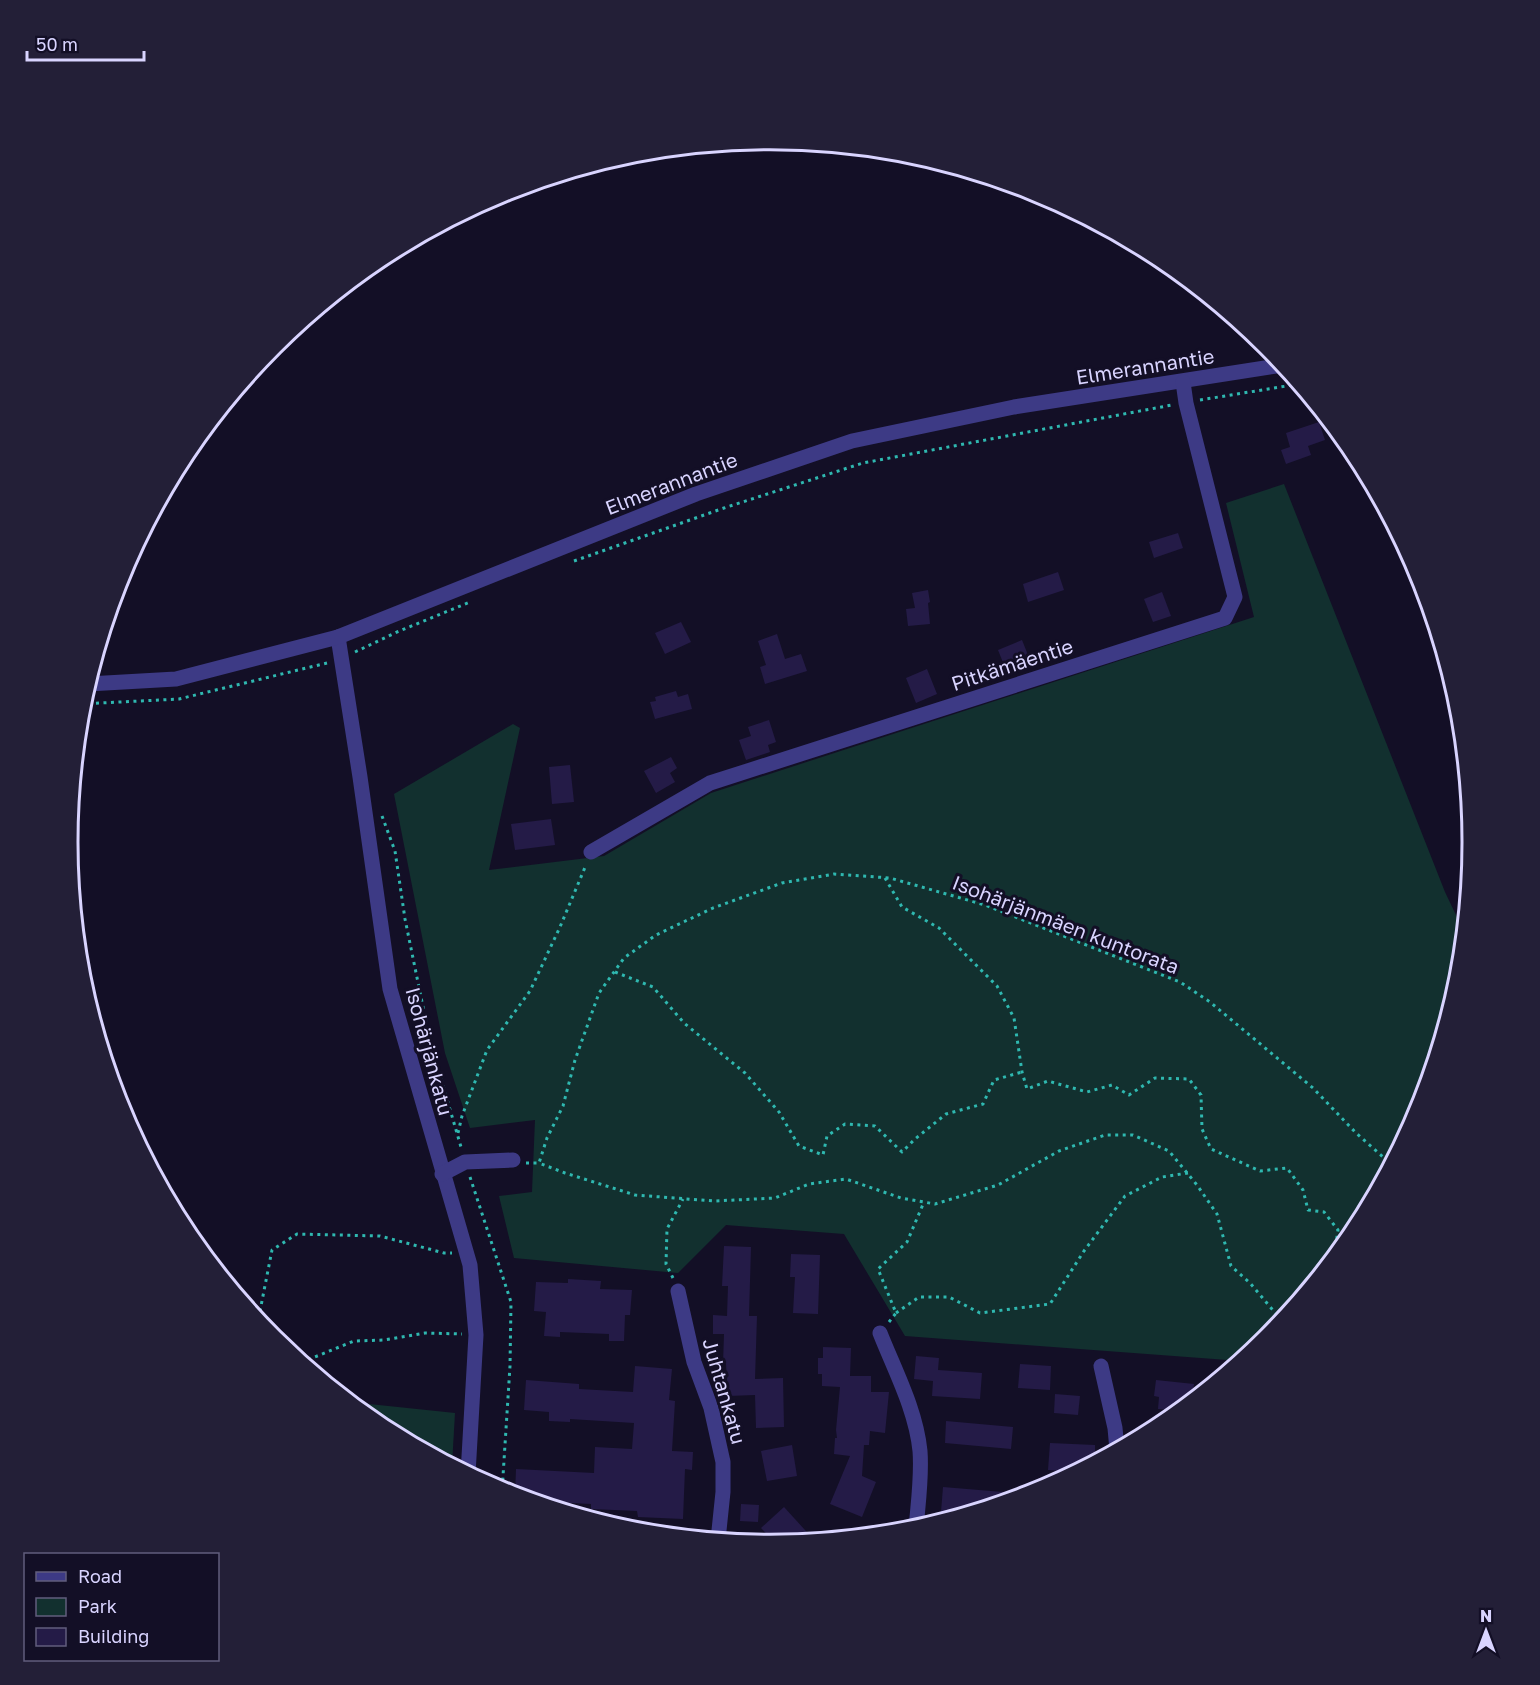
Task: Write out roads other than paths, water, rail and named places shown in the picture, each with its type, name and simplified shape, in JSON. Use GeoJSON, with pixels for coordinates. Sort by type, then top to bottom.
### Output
{"type":"FeatureCollection","features":[{"type":"Feature","properties":{"kind":"street","name":"Elmerannantie"},"geometry":{"type":"LineString","coordinates":[[97,683],[176,679],[338,637],[696,494],[852,441],[1014,407],[1272,367]]}},
{"type":"Feature","properties":{"kind":"street","name":"Pitkämäentie"},"geometry":{"type":"LineString","coordinates":[[591,852],[710,783],[1225,618],[1235,597],[1186,403],[1183,382]]}},
{"type":"Feature","properties":{"kind":"street","name":"Isohärjänkatu"},"geometry":{"type":"LineString","coordinates":[[338,637],[390,989],[470,1265],[476,1335],[469,1465]]}},
{"type":"Feature","properties":{"kind":"street"},"geometry":{"type":"LineString","coordinates":[[442,1174],[465,1162],[513,1160]]}},
{"type":"Feature","properties":{"kind":"street","name":"Juhtankatu"},"geometry":{"type":"LineString","coordinates":[[678,1291],[694,1362],[711,1408],[723,1462],[719,1532]]}},
{"type":"Feature","properties":{"kind":"street"},"geometry":{"type":"LineString","coordinates":[[880,1333],[911,1411],[920,1449],[921,1485],[917,1518]]}},
{"type":"Feature","properties":{"kind":"street"},"geometry":{"type":"LineString","coordinates":[[1101,1366],[1116,1442]]}}]}
